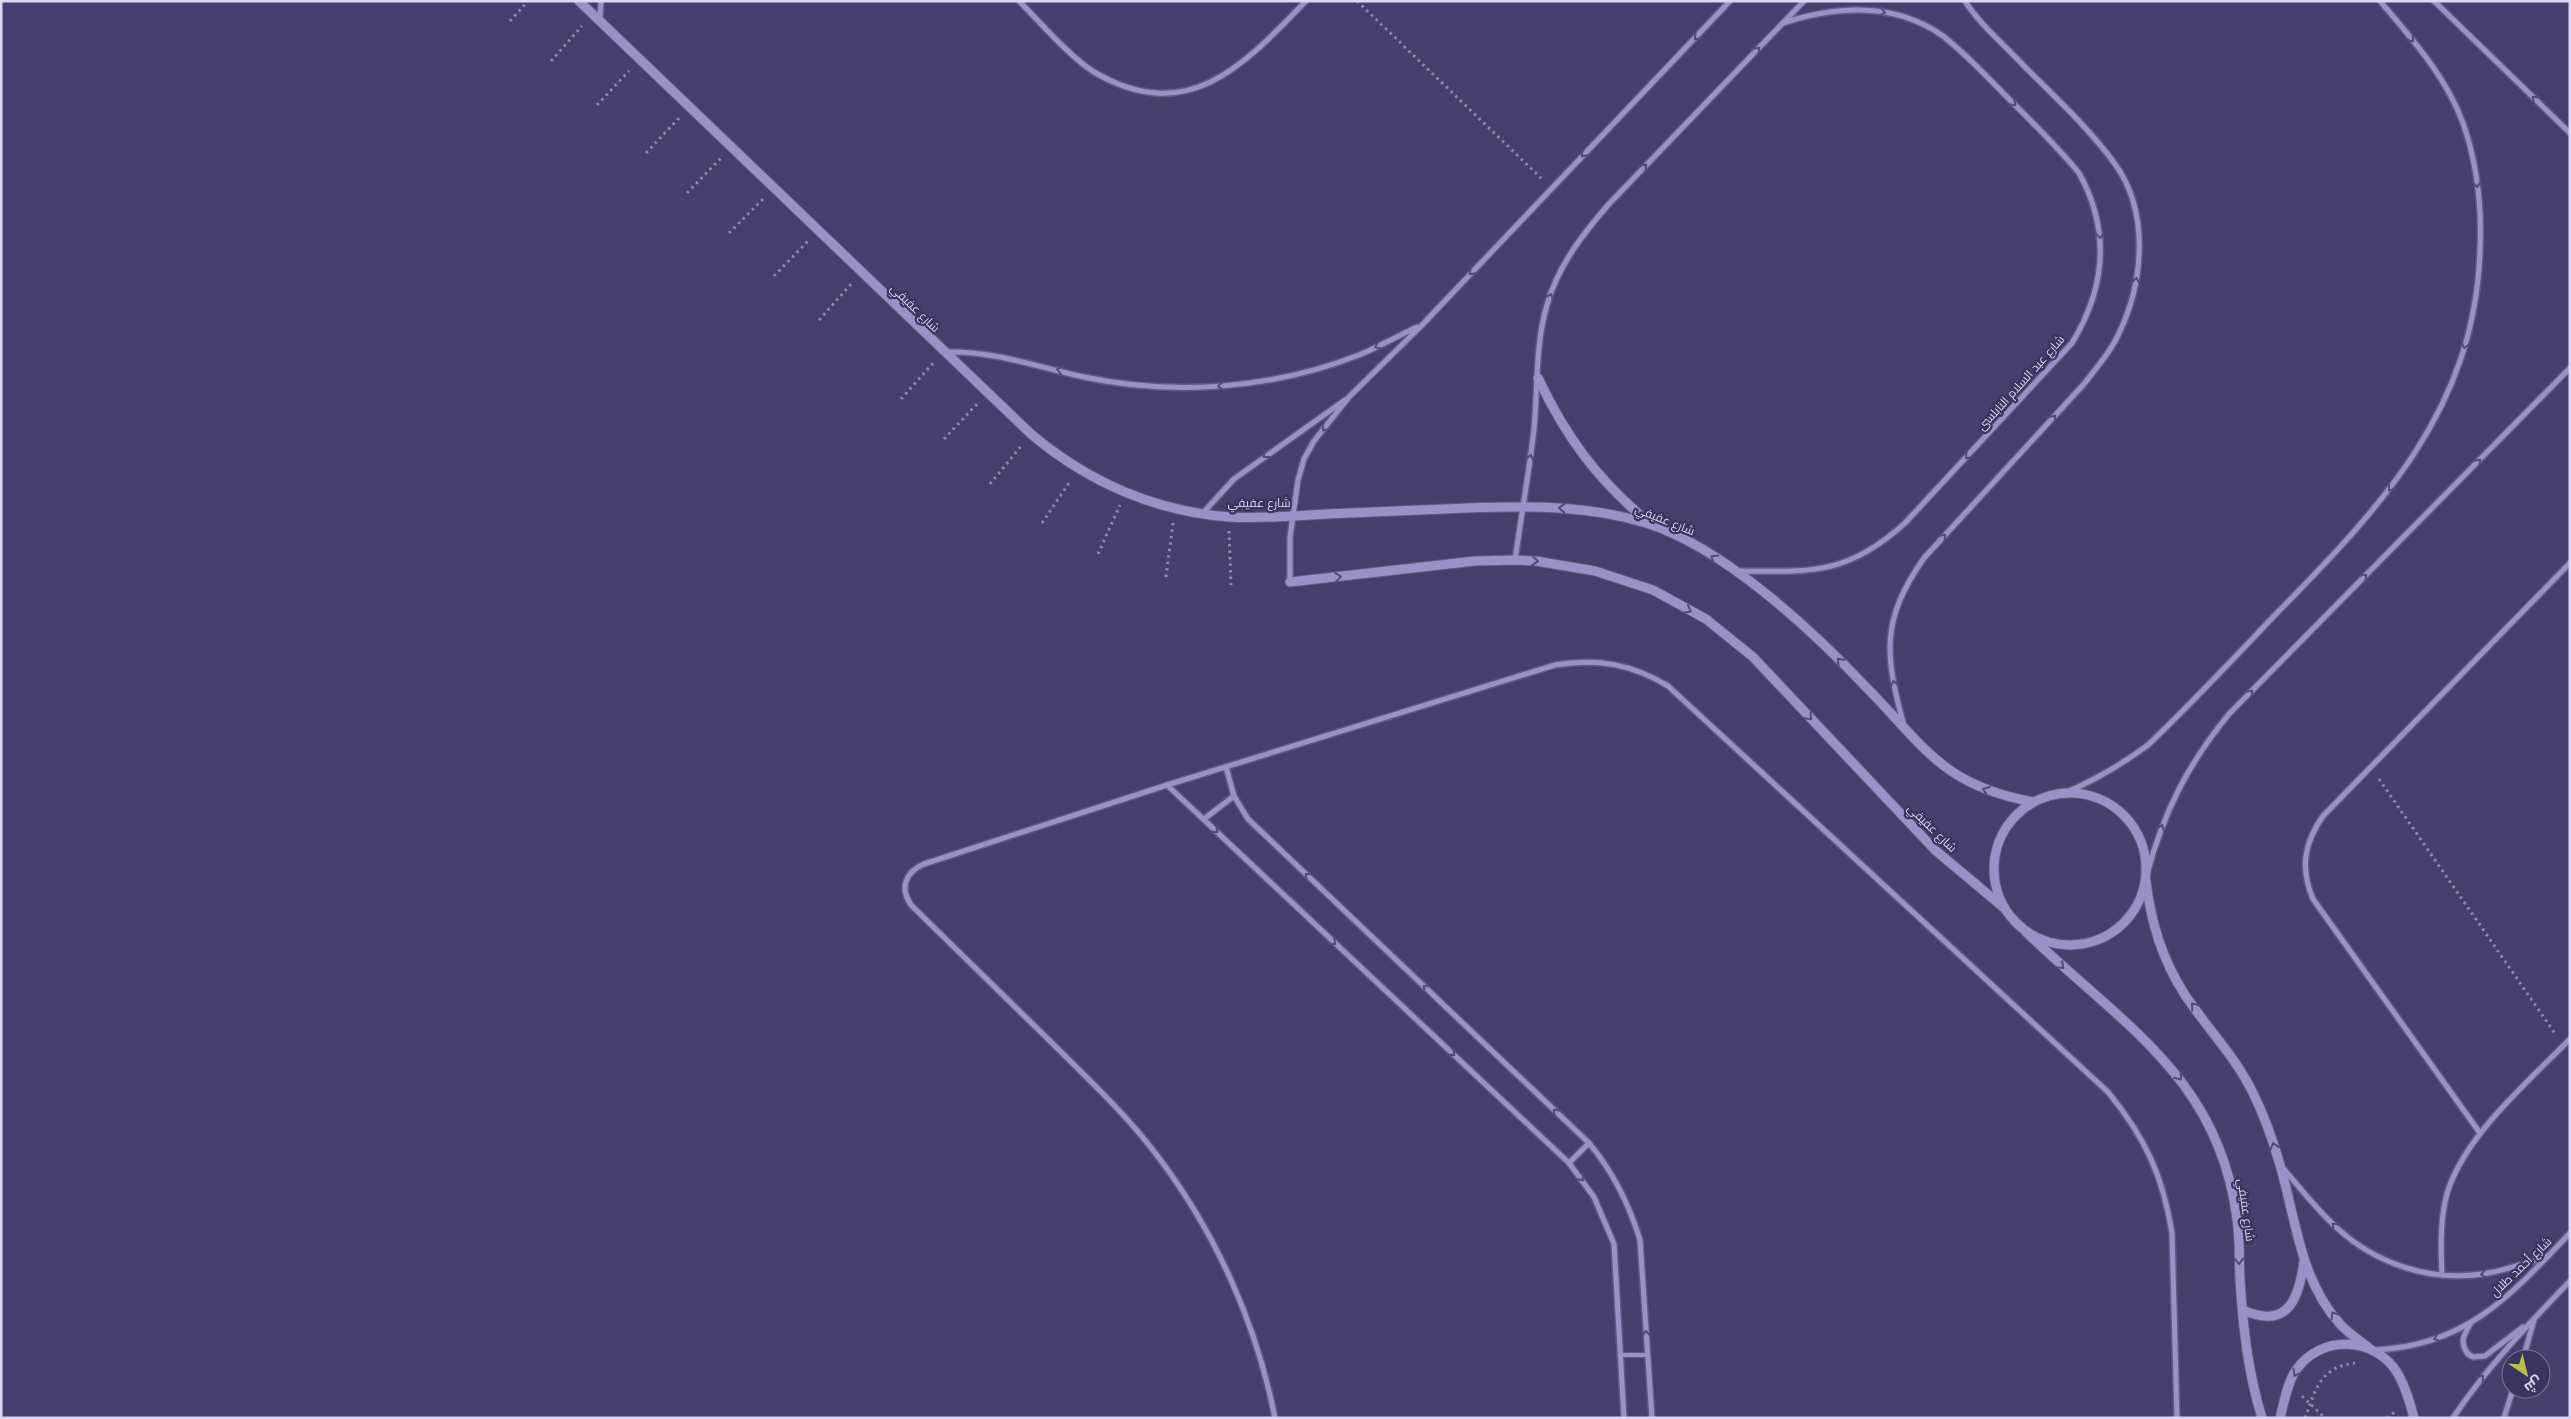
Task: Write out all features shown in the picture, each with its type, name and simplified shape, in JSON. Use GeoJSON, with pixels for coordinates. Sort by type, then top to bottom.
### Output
{"type":"FeatureCollection","features":[{"type":"Feature","properties":{"kind":"street","name":"شارع عفيفي"},"geometry":{"type":"LineString","coordinates":[[580,1],[860,273],[1030,434],[1078,469],[1125,493],[1175,509],[1228,517],[1522,506],[1587,509],[1651,525],[1696,546],[1736,571],[1826,647],[1867,688],[1926,753],[1949,772],[1969,783],[2003,797],[2033,802]]}},
{"type":"Feature","properties":{"kind":"street"},"geometry":{"type":"LineString","coordinates":[[596,18],[601,1]]}},
{"type":"Feature","properties":{"kind":"street"},"geometry":{"type":"LineString","coordinates":[[1019,1],[1093,71],[1129,89],[1174,94],[1207,85],[1233,71],[1260,48],[1306,1]]}},
{"type":"Feature","properties":{"kind":"street"},"geometry":{"type":"LineString","coordinates":[[1290,582],[1292,516],[1304,459],[1314,441],[1349,397],[1422,325],[1730,1]]}},
{"type":"Feature","properties":{"kind":"street"},"geometry":{"type":"LineString","coordinates":[[1516,560],[1522,506],[1533,442],[1540,343],[1547,305],[1561,269],[1581,236],[1804,1]]}},
{"type":"Feature","properties":{"kind":"street"},"geometry":{"type":"LineString","coordinates":[[1906,731],[1893,684],[1889,650],[1893,617],[1905,586],[1924,558],[2084,384],[2104,358],[2120,333],[2131,306],[2137,280],[2139,256],[2136,219],[2129,190],[2116,165],[2097,142],[1965,1]]}},
{"type":"Feature","properties":{"kind":"street"},"geometry":{"type":"LineString","coordinates":[[2380,1],[2439,76],[2462,122],[2476,171],[2481,224],[2479,277],[2470,328],[2454,379],[2432,427],[2404,472],[2369,516],[2323,567],[2148,745],[2102,776],[2066,793],[2049,796],[2033,802],[2008,825],[1999,840],[1994,874],[1996,891],[2003,907],[2013,921],[2026,932],[2041,940],[2058,945],[2075,946],[2092,943],[2108,936],[2122,926],[2133,913],[2141,898],[2157,839],[2186,773],[2206,742],[2229,714],[2570,368]]}},
{"type":"Feature","properties":{"kind":"street"},"geometry":{"type":"LineString","coordinates":[[2434,1],[2570,133]]}},
{"type":"Feature","properties":{"kind":"street","name":"شارع عبد السلام النابلسى"},"geometry":{"type":"LineString","coordinates":[[1736,571],[1794,572],[1825,568],[1855,559],[1882,544],[1905,523],[2072,343],[2086,320],[2100,268],[2098,216],[2091,194],[2080,173],[1967,56],[1941,35],[1912,20],[1880,11],[1839,10],[1815,13],[1783,23]]}},
{"type":"Feature","properties":{"kind":"street"},"geometry":{"type":"LineString","coordinates":[[943,352],[1003,356],[1084,377],[1153,387],[1223,387],[1292,376],[1359,355],[1422,325]]}},
{"type":"Feature","properties":{"kind":"street"},"geometry":{"type":"LineString","coordinates":[[1538,378],[1555,414],[1592,467],[1623,501],[1651,525]]}},
{"type":"Feature","properties":{"kind":"street"},"geometry":{"type":"LineString","coordinates":[[1202,514],[1234,479],[1349,397]]}},
{"type":"Feature","properties":{"kind":"street","name":"شارع عفيفي"},"geometry":{"type":"LineString","coordinates":[[1290,582],[1475,561],[1516,560],[1536,561],[1596,571],[1653,590],[1706,620],[1753,657],[1935,850],[2003,907]]}},
{"type":"Feature","properties":{"kind":"street"},"geometry":{"type":"LineString","coordinates":[[2480,1133],[2313,899],[2306,882],[2304,865],[2306,847],[2313,830],[2323,816],[2570,563]]}},
{"type":"Feature","properties":{"kind":"street"},"geometry":{"type":"LineString","coordinates":[[1275,1418],[1251,1328],[1236,1291],[1200,1220],[1178,1186],[1156,1154],[1103,1094],[912,906],[904,890],[909,873],[924,864],[1167,785],[1555,665],[1588,662],[1615,664],[1652,676],[1668,686],[2108,1092],[2126,1114],[2154,1161],[2168,1208],[2172,1233],[2177,1418]]}},
{"type":"Feature","properties":{"kind":"street"},"geometry":{"type":"LineString","coordinates":[[1226,767],[1234,796],[1241,809],[1257,828],[1589,1143],[1622,1191],[1640,1240],[1652,1418]]}},
{"type":"Feature","properties":{"kind":"street"},"geometry":{"type":"LineString","coordinates":[[1167,785],[1569,1163],[1594,1197],[1614,1244],[1624,1418]]}},
{"type":"Feature","properties":{"kind":"street"},"geometry":{"type":"LineString","coordinates":[[2066,793],[2093,796],[2118,809],[2131,822],[2141,838],[2146,856],[2146,878],[2150,912],[2158,942],[2170,970],[2186,996],[2231,1055],[2252,1090],[2269,1128],[2281,1166],[2295,1230],[2304,1260],[2320,1293],[2340,1324],[2387,1360],[2398,1374],[2406,1391],[2414,1418]]}},
{"type":"Feature","properties":{"kind":"street"},"geometry":{"type":"LineString","coordinates":[[1204,819],[1234,796]]}},
{"type":"Feature","properties":{"kind":"street","name":"شارع عفيفي"},"geometry":{"type":"LineString","coordinates":[[2026,932],[2158,1053],[2181,1079],[2201,1108],[2217,1138],[2230,1178],[2237,1220],[2242,1310],[2252,1387],[2262,1418]]}},
{"type":"Feature","properties":{"kind":"street"},"geometry":{"type":"LineString","coordinates":[[2442,1275],[2441,1239],[2445,1201],[2460,1165],[2480,1133],[2570,1039]]}},
{"type":"Feature","properties":{"kind":"street"},"geometry":{"type":"LineString","coordinates":[[1569,1163],[1589,1143]]}},
{"type":"Feature","properties":{"kind":"street"},"geometry":{"type":"LineString","coordinates":[[2281,1166],[2336,1227],[2359,1246],[2385,1260],[2404,1267],[2442,1275],[2481,1274],[2548,1256]]}},
{"type":"Feature","properties":{"kind":"street","name":"شارع أحمد طلال"},"geometry":{"type":"LineString","coordinates":[[2371,1349],[2403,1349],[2437,1339],[2470,1323],[2512,1294],[2570,1234]]}},
{"type":"Feature","properties":{"kind":"street"},"geometry":{"type":"LineString","coordinates":[[2242,1310],[2257,1316],[2273,1316],[2287,1309],[2297,1297],[2304,1260]]}},
{"type":"Feature","properties":{"kind":"street"},"geometry":{"type":"LineString","coordinates":[[2453,1418],[2472,1390],[2570,1281]]}},
{"type":"Feature","properties":{"kind":"street"},"geometry":{"type":"LineString","coordinates":[[2470,1323],[2462,1343],[2468,1354],[2479,1357],[2490,1352],[2535,1318]]}},
{"type":"Feature","properties":{"kind":"street"},"geometry":{"type":"LineString","coordinates":[[2526,1349],[2535,1318]]}},
{"type":"Feature","properties":{"kind":"street"},"geometry":{"type":"LineString","coordinates":[[2280,1418],[2294,1372],[2305,1359],[2319,1349],[2336,1344],[2352,1344],[2371,1349]]}},
{"type":"Feature","properties":{"kind":"street"},"geometry":{"type":"LineString","coordinates":[[2504,1418],[2511,1399]]}},
{"type":"Feature","properties":{"kind":"lane"},"geometry":{"type":"LineString","coordinates":[[1620,1355],[1648,1355]]}},
{"type":"Feature","properties":{"kind":"path"},"geometry":{"type":"LineString","coordinates":[[510,21],[528,1]]}},
{"type":"Feature","properties":{"kind":"path"},"geometry":{"type":"LineString","coordinates":[[1357,1],[1552,188]]}},
{"type":"Feature","properties":{"kind":"path"},"geometry":{"type":"LineString","coordinates":[[551,61],[596,18]]}},
{"type":"Feature","properties":{"kind":"path"},"geometry":{"type":"LineString","coordinates":[[597,105],[639,59]]}},
{"type":"Feature","properties":{"kind":"path"},"geometry":{"type":"LineString","coordinates":[[646,153],[689,107]]}},
{"type":"Feature","properties":{"kind":"path"},"geometry":{"type":"LineString","coordinates":[[687,193],[731,148]]}},
{"type":"Feature","properties":{"kind":"path"},"geometry":{"type":"LineString","coordinates":[[729,233],[773,188]]}},
{"type":"Feature","properties":{"kind":"path"},"geometry":{"type":"LineString","coordinates":[[774,276],[817,231]]}},
{"type":"Feature","properties":{"kind":"path"},"geometry":{"type":"LineString","coordinates":[[820,320],[860,273]]}},
{"type":"Feature","properties":{"kind":"path"},"geometry":{"type":"LineString","coordinates":[[901,399],[943,352]]}},
{"type":"Feature","properties":{"kind":"path"},"geometry":{"type":"LineString","coordinates":[[944,439],[987,393]]}},
{"type":"Feature","properties":{"kind":"path"},"geometry":{"type":"LineString","coordinates":[[990,484],[1030,434]]}},
{"type":"Feature","properties":{"kind":"path"},"geometry":{"type":"LineString","coordinates":[[1042,523],[1078,469]]}},
{"type":"Feature","properties":{"kind":"path"},"geometry":{"type":"LineString","coordinates":[[1098,554],[1125,493]]}},
{"type":"Feature","properties":{"kind":"path"},"geometry":{"type":"LineString","coordinates":[[1166,577],[1175,509]]}},
{"type":"Feature","properties":{"kind":"path"},"geometry":{"type":"LineString","coordinates":[[1228,517],[1231,585]]}},
{"type":"Feature","properties":{"kind":"path"},"geometry":{"type":"LineString","coordinates":[[2371,767],[2563,1046]]}},
{"type":"Feature","properties":{"kind":"path"},"geometry":{"type":"LineString","coordinates":[[2305,1418],[2315,1390],[2325,1375],[2338,1366],[2355,1363],[2363,1365]]}},
{"type":"Feature","properties":{"kind":"path"},"geometry":{"type":"LineString","coordinates":[[2290,1383],[2325,1418]]}}]}
